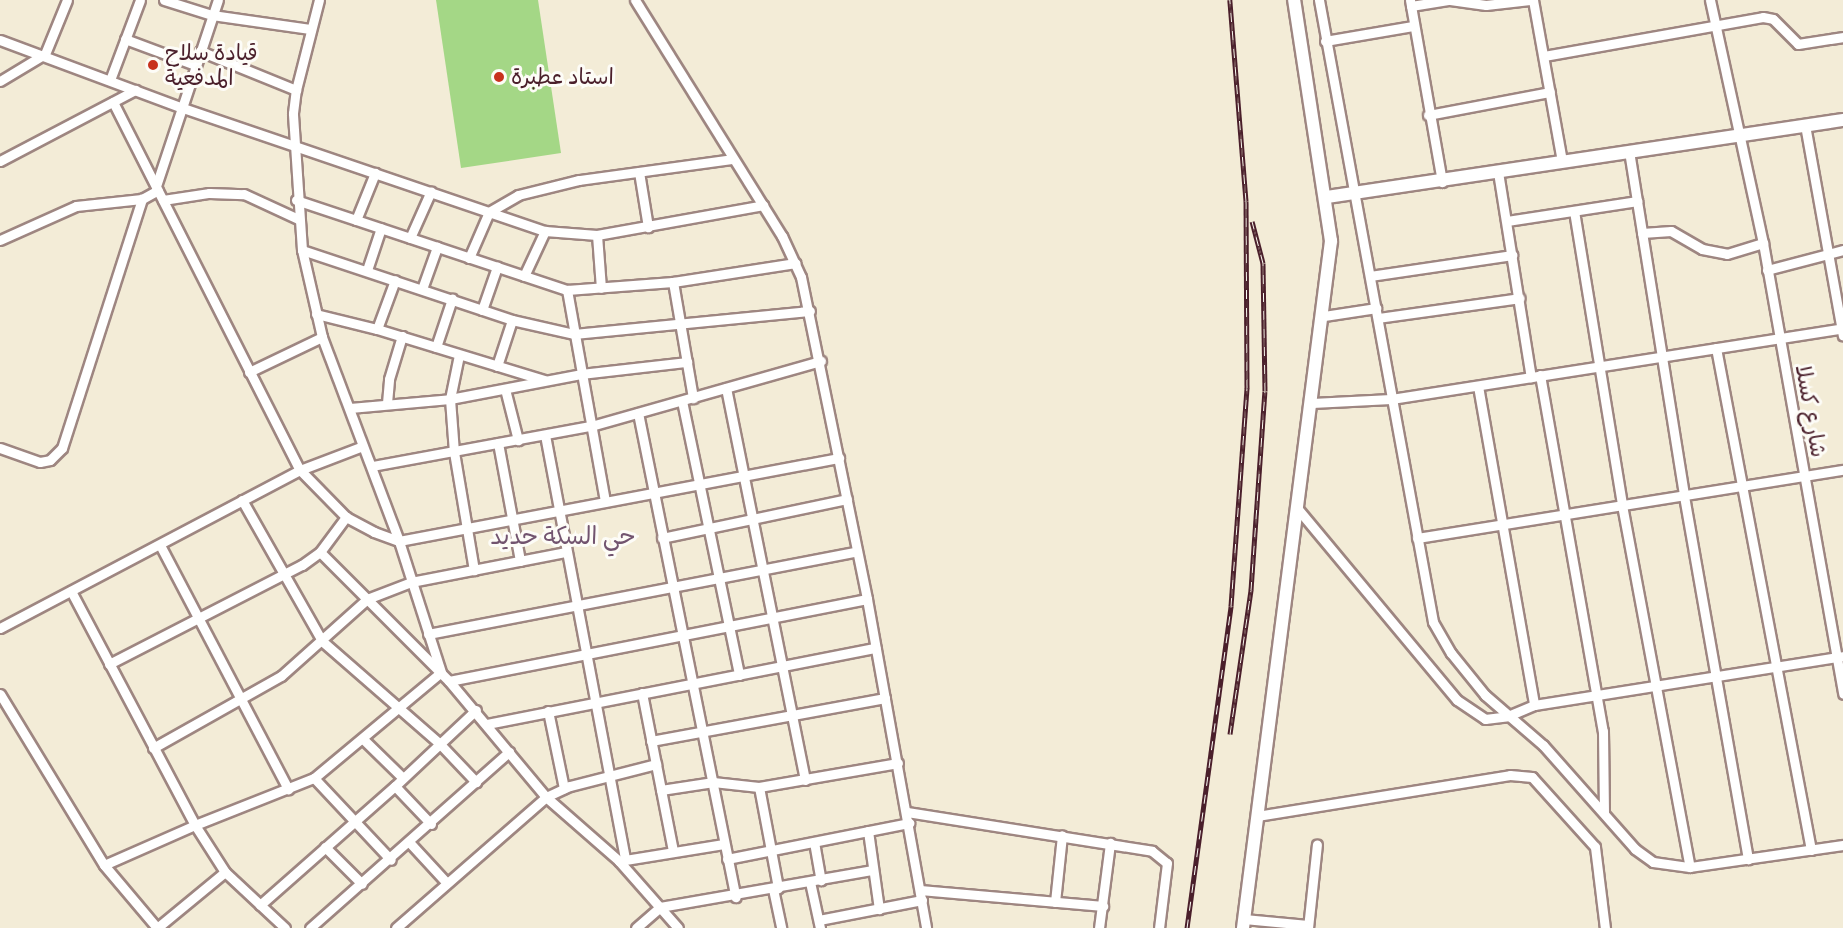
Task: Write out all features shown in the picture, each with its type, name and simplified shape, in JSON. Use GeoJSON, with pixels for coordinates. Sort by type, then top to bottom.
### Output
{"type":"FeatureCollection","features":[{"type":"Feature","properties":{"kind":"main road"},"geometry":{"type":"LineString","coordinates":[[1243,924],[1324,316],[1331,241],[1327,197],[1294,0]]}},
{"type":"Feature","properties":{"kind":"main road"},"geometry":{"type":"LineString","coordinates":[[1327,197],[1442,182],[1562,161],[1843,120]]}},
{"type":"Feature","properties":{"kind":"street"},"geometry":{"type":"LineString","coordinates":[[0,81],[45,54],[67,0]]}},
{"type":"Feature","properties":{"kind":"street"},"geometry":{"type":"LineString","coordinates":[[110,80],[140,0]]}},
{"type":"Feature","properties":{"kind":"street"},"geometry":{"type":"LineString","coordinates":[[164,0],[213,15],[310,29]]}},
{"type":"Feature","properties":{"kind":"street"},"geometry":{"type":"LineString","coordinates":[[0,240],[76,206],[142,199],[157,188],[180,107],[218,0]]}},
{"type":"Feature","properties":{"kind":"street"},"geometry":{"type":"LineString","coordinates":[[319,0],[296,90],[293,144],[302,250],[322,337],[399,541],[441,672]]}},
{"type":"Feature","properties":{"kind":"street"},"geometry":{"type":"LineString","coordinates":[[635,0],[763,205],[796,263],[810,310],[821,361],[898,763],[926,928]]}},
{"type":"Feature","properties":{"kind":"street"},"geometry":{"type":"LineString","coordinates":[[1319,0],[1391,399],[1436,628],[1466,674],[1508,716],[1543,745],[1646,858],[1664,866],[1690,867],[1843,845]]}},
{"type":"Feature","properties":{"kind":"street"},"geometry":{"type":"LineString","coordinates":[[1442,182],[1428,115],[1410,3],[1450,0],[1486,5],[1531,0],[1544,56],[1562,161]]}},
{"type":"Feature","properties":{"kind":"street","name":"شارع كسلا"},"geometry":{"type":"LineString","coordinates":[[1710,0],[1763,243],[1803,476],[1840,657],[1843,694]]}},
{"type":"Feature","properties":{"kind":"street"},"geometry":{"type":"LineString","coordinates":[[1544,56],[1768,17],[1798,44],[1843,37]]}},
{"type":"Feature","properties":{"kind":"street"},"geometry":{"type":"LineString","coordinates":[[1325,41],[1413,26]]}},
{"type":"Feature","properties":{"kind":"street"},"geometry":{"type":"LineString","coordinates":[[125,39],[195,66]]}},
{"type":"Feature","properties":{"kind":"street"},"geometry":{"type":"LineString","coordinates":[[0,40],[45,54],[180,107],[545,231],[597,235],[763,205]]}},
{"type":"Feature","properties":{"kind":"street"},"geometry":{"type":"LineString","coordinates":[[200,51],[296,90]]}},
{"type":"Feature","properties":{"kind":"street"},"geometry":{"type":"LineString","coordinates":[[0,161],[135,90]]}},
{"type":"Feature","properties":{"kind":"street"},"geometry":{"type":"LineString","coordinates":[[1428,115],[1550,92]]}},
{"type":"Feature","properties":{"kind":"street"},"geometry":{"type":"LineString","coordinates":[[113,102],[300,470],[346,517],[399,541],[839,458]]}},
{"type":"Feature","properties":{"kind":"street"},"geometry":{"type":"LineString","coordinates":[[1312,403],[1391,399],[1600,365],[1843,330],[1805,125]]}},
{"type":"Feature","properties":{"kind":"street"},"geometry":{"type":"LineString","coordinates":[[1629,152],[1684,496],[1748,859]]}},
{"type":"Feature","properties":{"kind":"street"},"geometry":{"type":"LineString","coordinates":[[469,258],[489,212],[536,189],[733,159]]}},
{"type":"Feature","properties":{"kind":"street"},"geometry":{"type":"LineString","coordinates":[[639,172],[648,227]]}},
{"type":"Feature","properties":{"kind":"street"},"geometry":{"type":"LineString","coordinates":[[1498,172],[1520,298],[1565,514],[1596,696],[1605,764],[1604,812]]}},
{"type":"Feature","properties":{"kind":"street"},"geometry":{"type":"LineString","coordinates":[[356,220],[375,173]]}},
{"type":"Feature","properties":{"kind":"street"},"geometry":{"type":"LineString","coordinates":[[410,238],[431,191]]}},
{"type":"Feature","properties":{"kind":"street"},"geometry":{"type":"LineString","coordinates":[[163,200],[209,193],[244,194],[298,219]]}},
{"type":"Feature","properties":{"kind":"street"},"geometry":{"type":"LineString","coordinates":[[0,448],[40,462],[50,460],[62,448],[142,199]]}},
{"type":"Feature","properties":{"kind":"street"},"geometry":{"type":"LineString","coordinates":[[296,200],[567,290],[673,282],[796,263]]}},
{"type":"Feature","properties":{"kind":"street"},"geometry":{"type":"LineString","coordinates":[[1507,221],[1636,201]]}},
{"type":"Feature","properties":{"kind":"street"},"geometry":{"type":"LineString","coordinates":[[1574,211],[1655,686],[1690,867]]}},
{"type":"Feature","properties":{"kind":"street"},"geometry":{"type":"LineString","coordinates":[[368,270],[381,228]]}},
{"type":"Feature","properties":{"kind":"street"},"geometry":{"type":"LineString","coordinates":[[524,276],[545,231]]}},
{"type":"Feature","properties":{"kind":"street"},"geometry":{"type":"LineString","coordinates":[[1642,233],[1671,231],[1702,249],[1727,254],[1763,243]]}},
{"type":"Feature","properties":{"kind":"street"},"geometry":{"type":"LineString","coordinates":[[597,235],[601,288]]}},
{"type":"Feature","properties":{"kind":"street"},"geometry":{"type":"LineString","coordinates":[[422,289],[437,247]]}},
{"type":"Feature","properties":{"kind":"street"},"geometry":{"type":"LineString","coordinates":[[302,250],[368,270],[512,320],[574,334],[810,310]]}},
{"type":"Feature","properties":{"kind":"street"},"geometry":{"type":"LineString","coordinates":[[1767,270],[1843,250]]}},
{"type":"Feature","properties":{"kind":"street"},"geometry":{"type":"LineString","coordinates":[[1370,276],[1512,255]]}},
{"type":"Feature","properties":{"kind":"street"},"geometry":{"type":"LineString","coordinates":[[482,310],[497,267]]}},
{"type":"Feature","properties":{"kind":"street"},"geometry":{"type":"LineString","coordinates":[[377,329],[395,280]]}},
{"type":"Feature","properties":{"kind":"street"},"geometry":{"type":"LineString","coordinates":[[673,282],[693,398]]}},
{"type":"Feature","properties":{"kind":"street"},"geometry":{"type":"LineString","coordinates":[[567,290],[605,502]]}},
{"type":"Feature","properties":{"kind":"street"},"geometry":{"type":"LineString","coordinates":[[1378,318],[1520,298]]}},
{"type":"Feature","properties":{"kind":"street"},"geometry":{"type":"LineString","coordinates":[[436,347],[452,299]]}},
{"type":"Feature","properties":{"kind":"street"},"geometry":{"type":"LineString","coordinates":[[1324,316],[1376,308]]}},
{"type":"Feature","properties":{"kind":"street"},"geometry":{"type":"LineString","coordinates":[[316,314],[402,336],[547,381]]}},
{"type":"Feature","properties":{"kind":"street"},"geometry":{"type":"LineString","coordinates":[[497,366],[512,320]]}},
{"type":"Feature","properties":{"kind":"street"},"geometry":{"type":"LineString","coordinates":[[387,403],[389,379],[402,336]]}},
{"type":"Feature","properties":{"kind":"street"},"geometry":{"type":"LineString","coordinates":[[249,372],[322,337]]}},
{"type":"Feature","properties":{"kind":"street"},"geometry":{"type":"LineString","coordinates":[[1716,348],[1811,850]]}},
{"type":"Feature","properties":{"kind":"street"},"geometry":{"type":"LineString","coordinates":[[459,355],[450,399],[454,452],[474,570]]}},
{"type":"Feature","properties":{"kind":"street"},"geometry":{"type":"LineString","coordinates":[[372,466],[591,426],[821,361]]}},
{"type":"Feature","properties":{"kind":"street"},"geometry":{"type":"LineString","coordinates":[[350,408],[450,399],[581,374],[687,362]]}},
{"type":"Feature","properties":{"kind":"street"},"geometry":{"type":"LineString","coordinates":[[1478,386],[1534,705]]}},
{"type":"Feature","properties":{"kind":"street"},"geometry":{"type":"LineString","coordinates":[[726,388],[794,715],[805,780]]}},
{"type":"Feature","properties":{"kind":"street"},"geometry":{"type":"LineString","coordinates":[[505,389],[518,440]]}},
{"type":"Feature","properties":{"kind":"street"},"geometry":{"type":"LineString","coordinates":[[682,401],[739,675]]}},
{"type":"Feature","properties":{"kind":"street"},"geometry":{"type":"LineString","coordinates":[[638,413],[652,493],[704,731],[736,897]]}},
{"type":"Feature","properties":{"kind":"street"},"geometry":{"type":"LineString","coordinates":[[545,435],[622,860]]}},
{"type":"Feature","properties":{"kind":"street"},"geometry":{"type":"LineString","coordinates":[[498,444],[520,561]]}},
{"type":"Feature","properties":{"kind":"street"},"geometry":{"type":"LineString","coordinates":[[0,628],[300,470],[363,446]]}},
{"type":"Feature","properties":{"kind":"street"},"geometry":{"type":"LineString","coordinates":[[1417,538],[1843,470]]}},
{"type":"Feature","properties":{"kind":"street"},"geometry":{"type":"LineString","coordinates":[[662,538],[847,499]]}},
{"type":"Feature","properties":{"kind":"street"},"geometry":{"type":"LineString","coordinates":[[242,500],[283,576],[322,640],[439,743],[476,782]]}},
{"type":"Feature","properties":{"kind":"street"},"geometry":{"type":"LineString","coordinates":[[1297,508],[1457,700],[1485,719],[1508,716],[1534,705],[1840,657]]}},
{"type":"Feature","properties":{"kind":"street"},"geometry":{"type":"LineString","coordinates":[[109,664],[283,576],[320,552],[346,517]]}},
{"type":"Feature","properties":{"kind":"street"},"geometry":{"type":"LineString","coordinates":[[160,545],[196,618],[288,789]]}},
{"type":"Feature","properties":{"kind":"street"},"geometry":{"type":"LineString","coordinates":[[428,634],[672,589],[857,551]]}},
{"type":"Feature","properties":{"kind":"street"},"geometry":{"type":"LineString","coordinates":[[320,552],[441,672],[476,710],[546,797],[622,860],[678,928]]}},
{"type":"Feature","properties":{"kind":"street"},"geometry":{"type":"LineString","coordinates":[[153,748],[242,700],[303,660],[368,599],[411,582],[566,552]]}},
{"type":"Feature","properties":{"kind":"street"},"geometry":{"type":"LineString","coordinates":[[71,591],[195,825],[225,872],[285,928]]}},
{"type":"Feature","properties":{"kind":"street"},"geometry":{"type":"LineString","coordinates":[[449,681],[584,652],[867,598]]}},
{"type":"Feature","properties":{"kind":"street"},"geometry":{"type":"LineString","coordinates":[[487,724],[594,701],[876,648]]}},
{"type":"Feature","properties":{"kind":"street"},"geometry":{"type":"LineString","coordinates":[[104,865],[195,825],[314,778],[364,740],[441,672]]}},
{"type":"Feature","properties":{"kind":"street"},"geometry":{"type":"LineString","coordinates":[[642,693],[673,851]]}},
{"type":"Feature","properties":{"kind":"street"},"geometry":{"type":"LineString","coordinates":[[0,694],[104,865],[157,928],[225,872]]}},
{"type":"Feature","properties":{"kind":"street"},"geometry":{"type":"LineString","coordinates":[[651,741],[885,698]]}},
{"type":"Feature","properties":{"kind":"street"},"geometry":{"type":"LineString","coordinates":[[260,905],[395,786],[476,710]]}},
{"type":"Feature","properties":{"kind":"street"},"geometry":{"type":"LineString","coordinates":[[548,711],[564,788]]}},
{"type":"Feature","properties":{"kind":"street"},"geometry":{"type":"LineString","coordinates":[[364,740],[403,778]]}},
{"type":"Feature","properties":{"kind":"street"},"geometry":{"type":"LineString","coordinates":[[310,928],[391,860],[509,752]]}},
{"type":"Feature","properties":{"kind":"street"},"geometry":{"type":"LineString","coordinates":[[661,790],[713,782],[759,787],[898,763]]}},
{"type":"Feature","properties":{"kind":"street"},"geometry":{"type":"LineString","coordinates":[[396,928],[546,797],[564,788],[656,764]]}},
{"type":"Feature","properties":{"kind":"street"},"geometry":{"type":"LineString","coordinates":[[1257,816],[1510,775],[1532,777],[1595,847],[1605,928]]}},
{"type":"Feature","properties":{"kind":"street"},"geometry":{"type":"LineString","coordinates":[[314,778],[391,860]]}},
{"type":"Feature","properties":{"kind":"street"},"geometry":{"type":"LineString","coordinates":[[395,786],[430,824]]}},
{"type":"Feature","properties":{"kind":"street"},"geometry":{"type":"LineString","coordinates":[[759,787],[781,928]]}},
{"type":"Feature","properties":{"kind":"street"},"geometry":{"type":"LineString","coordinates":[[907,812],[1110,843],[1164,857],[1167,873],[1159,928]]}},
{"type":"Feature","properties":{"kind":"street"},"geometry":{"type":"LineString","coordinates":[[727,859],[909,824]]}},
{"type":"Feature","properties":{"kind":"street"},"geometry":{"type":"LineString","coordinates":[[868,831],[879,909]]}},
{"type":"Feature","properties":{"kind":"street"},"geometry":{"type":"LineString","coordinates":[[1054,902],[1062,836]]}},
{"type":"Feature","properties":{"kind":"street"},"geometry":{"type":"LineString","coordinates":[[814,842],[821,880]]}},
{"type":"Feature","properties":{"kind":"street"},"geometry":{"type":"LineString","coordinates":[[410,843],[446,882]]}},
{"type":"Feature","properties":{"kind":"street"},"geometry":{"type":"LineString","coordinates":[[1099,928],[1110,843]]}},
{"type":"Feature","properties":{"kind":"street"},"geometry":{"type":"LineString","coordinates":[[622,860],[724,844]]}},
{"type":"Feature","properties":{"kind":"street"},"geometry":{"type":"LineString","coordinates":[[1243,924],[1308,927],[1317,844]]}},
{"type":"Feature","properties":{"kind":"street"},"geometry":{"type":"LineString","coordinates":[[325,847],[362,884]]}},
{"type":"Feature","properties":{"kind":"street"},"geometry":{"type":"LineString","coordinates":[[636,928],[660,907],[736,897],[873,870]]}},
{"type":"Feature","properties":{"kind":"street"},"geometry":{"type":"LineString","coordinates":[[810,882],[820,924],[879,909],[921,895],[1102,906]]}},
{"type":"Feature","properties":{"kind":"green space"},"geometry":{"type":"Polygon","coordinates":[[[436,0],[538,0],[561,153],[461,168],[436,0]]]}},
{"type":"Feature","properties":{"kind":"railway"},"geometry":{"type":"LineString","coordinates":[[1187,928],[1231,606],[1247,388],[1246,201],[1230,0]]}},
{"type":"Feature","properties":{"kind":"railway"},"geometry":{"type":"LineString","coordinates":[[1230,734],[1251,590],[1265,391],[1263,263],[1252,221]]}},
{"type":"Feature","properties":{"kind":"place","name":"قيادة سلاح المدفعية"},"geometry":{"type":"Point","coordinates":[153,65]}},
{"type":"Feature","properties":{"kind":"place","name":"استاد عطبرة"},"geometry":{"type":"Point","coordinates":[499,77]}},
{"type":"Feature","properties":{"kind":"district","name":"حي السكة حديد"},"geometry":{"type":"Point","coordinates":[563,536]}}]}
